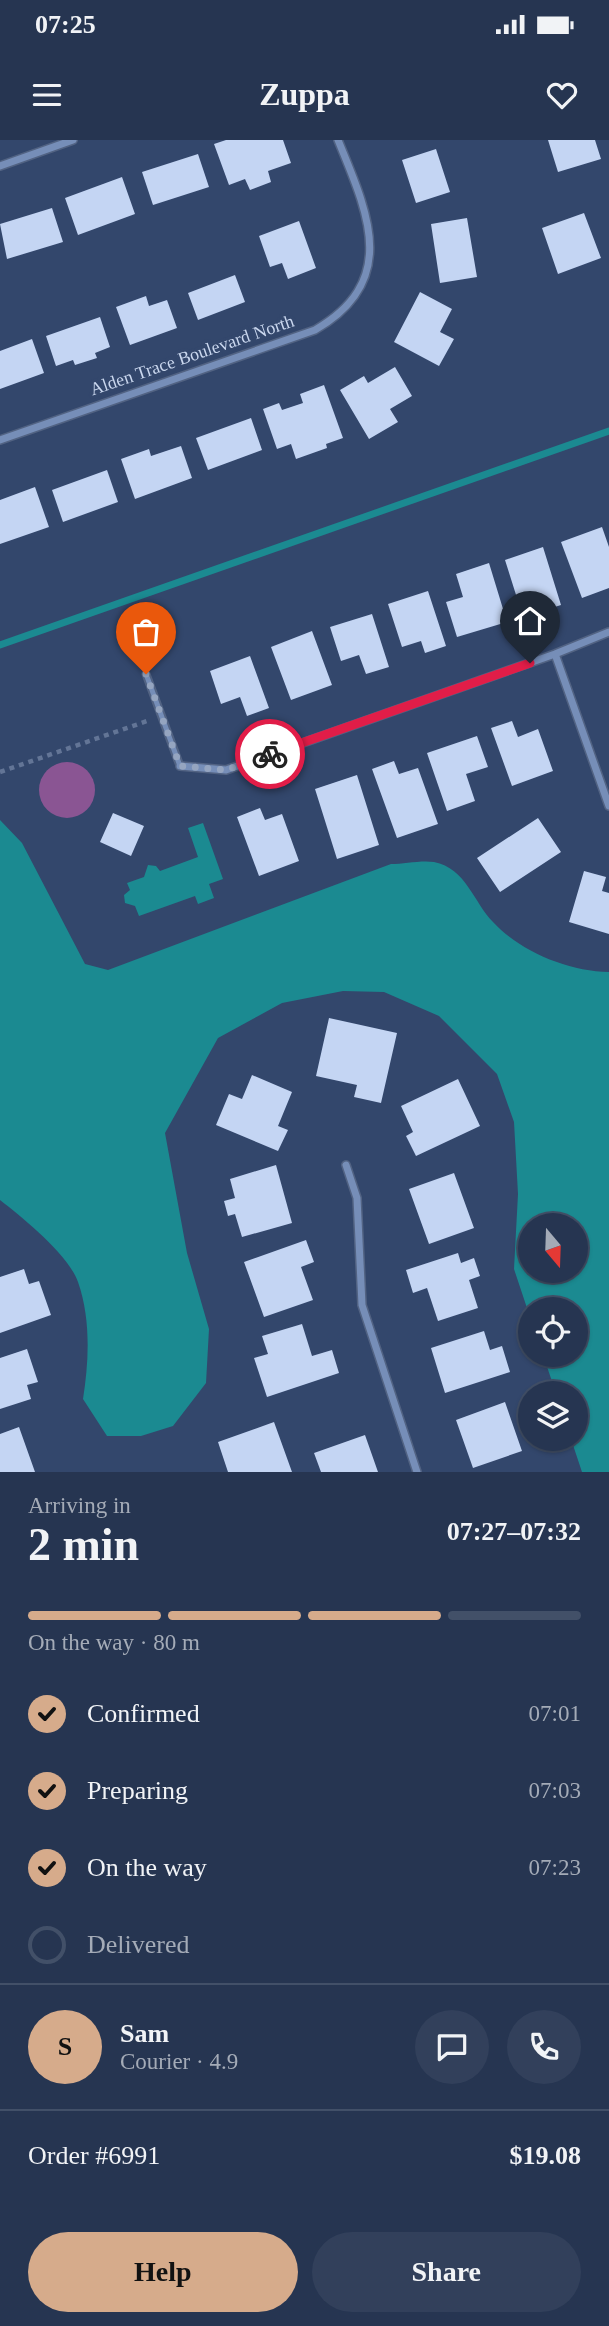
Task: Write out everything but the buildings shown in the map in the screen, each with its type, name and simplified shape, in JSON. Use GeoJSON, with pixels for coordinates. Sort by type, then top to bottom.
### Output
{"type":"FeatureCollection","features":[{"type":"Feature","properties":{"kind":"street"},"geometry":{"type":"LineString","coordinates":[[0,166],[73,140]]}},
{"type":"Feature","properties":{"kind":"street","name":"Alden Trace Boulevard North"},"geometry":{"type":"LineString","coordinates":[[0,440],[315,330],[333,320],[350,304],[369,268],[370,232],[338,140]]}},
{"type":"Feature","properties":{"kind":"street"},"geometry":{"type":"LineString","coordinates":[[180,766],[226,770],[555,654],[609,632]]}},
{"type":"Feature","properties":{"kind":"street"},"geometry":{"type":"LineString","coordinates":[[555,654],[609,806]]}},
{"type":"Feature","properties":{"kind":"street"},"geometry":{"type":"LineString","coordinates":[[346,1165],[357,1198],[362,1305],[418,1472]]}},
{"type":"Feature","properties":{"kind":"lane"},"geometry":{"type":"LineString","coordinates":[[146,674],[180,766]]}},
{"type":"Feature","properties":{"kind":"path"},"geometry":{"type":"LineString","coordinates":[[0,772],[161,716]]}},
{"type":"Feature","properties":{"kind":"shaded area"},"geometry":{"type":"Polygon","coordinates":[[[67,762],[82,767],[90,775],[95,790],[90,805],[82,813],[67,818],[52,813],[44,805],[39,790],[44,775],[52,767],[67,762]]]}},
{"type":"Feature","properties":{"kind":"shaded area"},"geometry":{"type":"Polygon","coordinates":[[[0,820],[22,843],[85,964],[108,970],[391,864],[434,862],[454,871],[493,922],[531,951],[562,964],[609,972],[609,1472],[582,1472],[575,1451],[588,1451],[588,1381],[552,1381],[547,1367],[588,1367],[588,1297],[523,1297],[519,1283],[588,1283],[588,1213],[518,1213],[518,1281],[514,1269],[518,1194],[514,1122],[497,1074],[439,1016],[384,992],[343,991],[282,1003],[218,1038],[165,1133],[187,1253],[209,1329],[206,1383],[173,1426],[141,1436],[107,1436],[83,1399],[88,1340],[78,1282],[65,1260],[32,1226],[0,1200],[0,820]]]}},
{"type":"Feature","properties":{"kind":"shaded area"},"geometry":{"type":"Polygon","coordinates":[[[203,823],[223,879],[209,884],[214,898],[198,904],[195,896],[139,916],[135,906],[125,903],[124,895],[130,890],[127,883],[144,877],[148,865],[156,866],[160,871],[198,857],[188,828],[203,823]]]}},
{"type":"Feature","properties":{"kind":"waterway"},"geometry":{"type":"LineString","coordinates":[[0,645],[609,431]]}},
{"type":"Feature","properties":{"kind":"way so far"},"geometry":{"type":"LineString","coordinates":[[146,674],[180,766],[226,770],[270,754]]}},
{"type":"Feature","properties":{"kind":"route"},"geometry":{"type":"LineString","coordinates":[[270,754],[530,663]]}}]}
